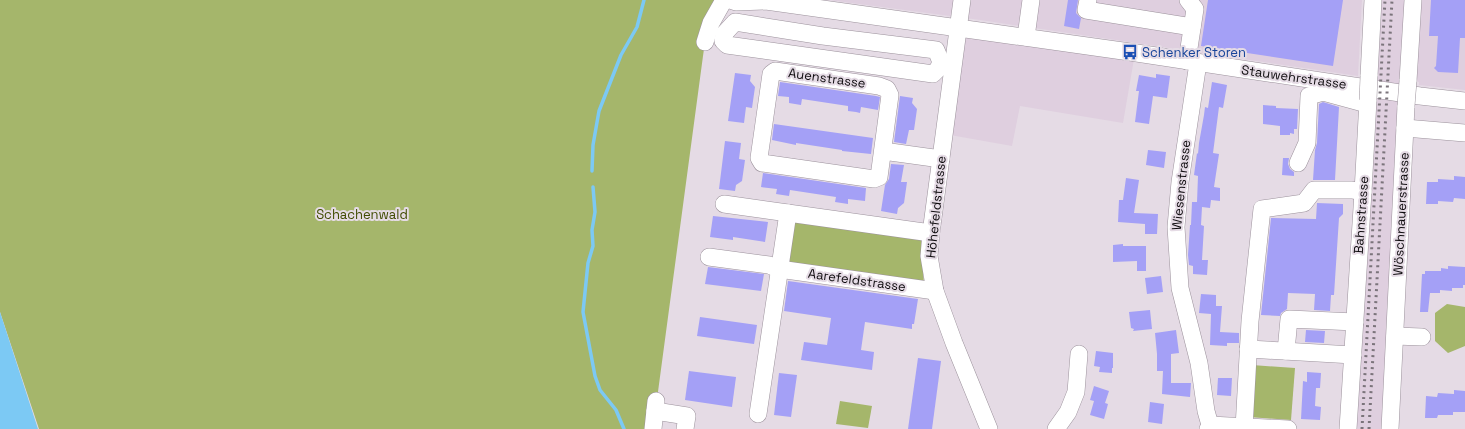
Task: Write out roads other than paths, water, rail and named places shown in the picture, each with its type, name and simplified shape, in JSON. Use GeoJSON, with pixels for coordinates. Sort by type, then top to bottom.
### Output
{"type":"FeatureCollection","features":[{"type":"Feature","properties":{"kind":"street"},"geometry":{"type":"LineString","coordinates":[[705,42],[711,24],[724,0]]}},
{"type":"Feature","properties":{"kind":"street","name":"Stauwehrstrasse"},"geometry":{"type":"LineString","coordinates":[[730,0],[736,2],[766,1],[819,6],[957,28],[1420,96],[1465,101]]}},
{"type":"Feature","properties":{"kind":"street","name":"Höhefeldstrasse"},"geometry":{"type":"LineString","coordinates":[[962,0],[957,28],[929,256],[935,290],[954,343],[989,429]]}},
{"type":"Feature","properties":{"kind":"street"},"geometry":{"type":"LineString","coordinates":[[1026,37],[1031,0]]}},
{"type":"Feature","properties":{"kind":"street"},"geometry":{"type":"LineString","coordinates":[[1088,0],[1086,10],[1192,27]]}},
{"type":"Feature","properties":{"kind":"street","name":"Wiesenstrasse"},"geometry":{"type":"LineString","coordinates":[[1188,0],[1195,9],[1192,27],[1192,62],[1176,227],[1180,288],[1199,363],[1209,427]]}},
{"type":"Feature","properties":{"kind":"street","name":"Bahnstrasse"},"geometry":{"type":"LineString","coordinates":[[1348,429],[1373,0]]}},
{"type":"Feature","properties":{"kind":"street","name":"Wöschnauerstrasse"},"geometry":{"type":"LineString","coordinates":[[1390,429],[1406,106],[1413,0]]}},
{"type":"Feature","properties":{"kind":"street"},"geometry":{"type":"LineString","coordinates":[[819,6],[824,36]]}},
{"type":"Feature","properties":{"kind":"street"},"geometry":{"type":"LineString","coordinates":[[735,22],[824,36],[936,50],[941,62],[938,69],[933,74],[727,45],[723,41],[724,34],[735,22]]}},
{"type":"Feature","properties":{"kind":"street","name":"Auenstrasse"},"geometry":{"type":"LineString","coordinates":[[776,71],[879,86],[887,89],[890,95],[883,151],[879,177],[874,179],[762,163],[759,158],[771,74],[776,71]]}},
{"type":"Feature","properties":{"kind":"street"},"geometry":{"type":"LineString","coordinates":[[1298,163],[1307,143],[1309,96],[1323,92],[1367,102]]}},
{"type":"Feature","properties":{"kind":"street"},"geometry":{"type":"LineString","coordinates":[[1405,128],[1465,133]]}},
{"type":"Feature","properties":{"kind":"street"},"geometry":{"type":"LineString","coordinates":[[883,151],[941,158]]}},
{"type":"Feature","properties":{"kind":"street"},"geometry":{"type":"LineString","coordinates":[[1244,428],[1250,321],[1262,209],[1304,203],[1314,190],[1352,190],[1363,192]]}},
{"type":"Feature","properties":{"kind":"street"},"geometry":{"type":"LineString","coordinates":[[724,204],[931,233]]}},
{"type":"Feature","properties":{"kind":"street"},"geometry":{"type":"LineString","coordinates":[[758,414],[788,213]]}},
{"type":"Feature","properties":{"kind":"street","name":"Aarefeldstrasse"},"geometry":{"type":"LineString","coordinates":[[708,257],[769,265],[779,269],[935,290]]}},
{"type":"Feature","properties":{"kind":"street"},"geometry":{"type":"LineString","coordinates":[[1286,351],[1289,319],[1355,322]]}},
{"type":"Feature","properties":{"kind":"street"},"geometry":{"type":"LineString","coordinates":[[1395,336],[1422,338]]}},
{"type":"Feature","properties":{"kind":"street"},"geometry":{"type":"LineString","coordinates":[[1248,349],[1353,355]]}},
{"type":"Feature","properties":{"kind":"street"},"geometry":{"type":"LineString","coordinates":[[1056,429],[1068,412],[1076,392],[1079,354]]}},
{"type":"Feature","properties":{"kind":"street"},"geometry":{"type":"LineString","coordinates":[[653,429],[656,406],[687,416],[685,429]]}},
{"type":"Feature","properties":{"kind":"street"},"geometry":{"type":"LineString","coordinates":[[1209,427],[1288,429]]}},
{"type":"Feature","properties":{"kind":"water"},"geometry":{"type":"Polygon","coordinates":[[[0,312],[38,429],[0,429],[0,312]]]}},
{"type":"Feature","properties":{"kind":"waterway"},"geometry":{"type":"LineString","coordinates":[[592,171],[593,145],[599,111],[621,55],[637,27],[644,0]]}},
{"type":"Feature","properties":{"kind":"waterway"},"geometry":{"type":"LineString","coordinates":[[593,187],[595,212],[592,230],[593,246],[588,263],[583,312],[595,376],[600,390],[616,410],[624,429]]}},
{"type":"Feature","properties":{"kind":"railway"},"geometry":{"type":"LineString","coordinates":[[1362,429],[1385,0]]}},
{"type":"Feature","properties":{"kind":"railway"},"geometry":{"type":"LineString","coordinates":[[1369,429],[1392,0]]}},
{"type":"Feature","properties":{"kind":"place","name":"Schenker Storen"},"geometry":{"type":"Point","coordinates":[1130,52]}},
{"type":"Feature","properties":{"kind":"park label","name":"Schachenwald"},"geometry":{"type":"Point","coordinates":[362,214]}}]}
